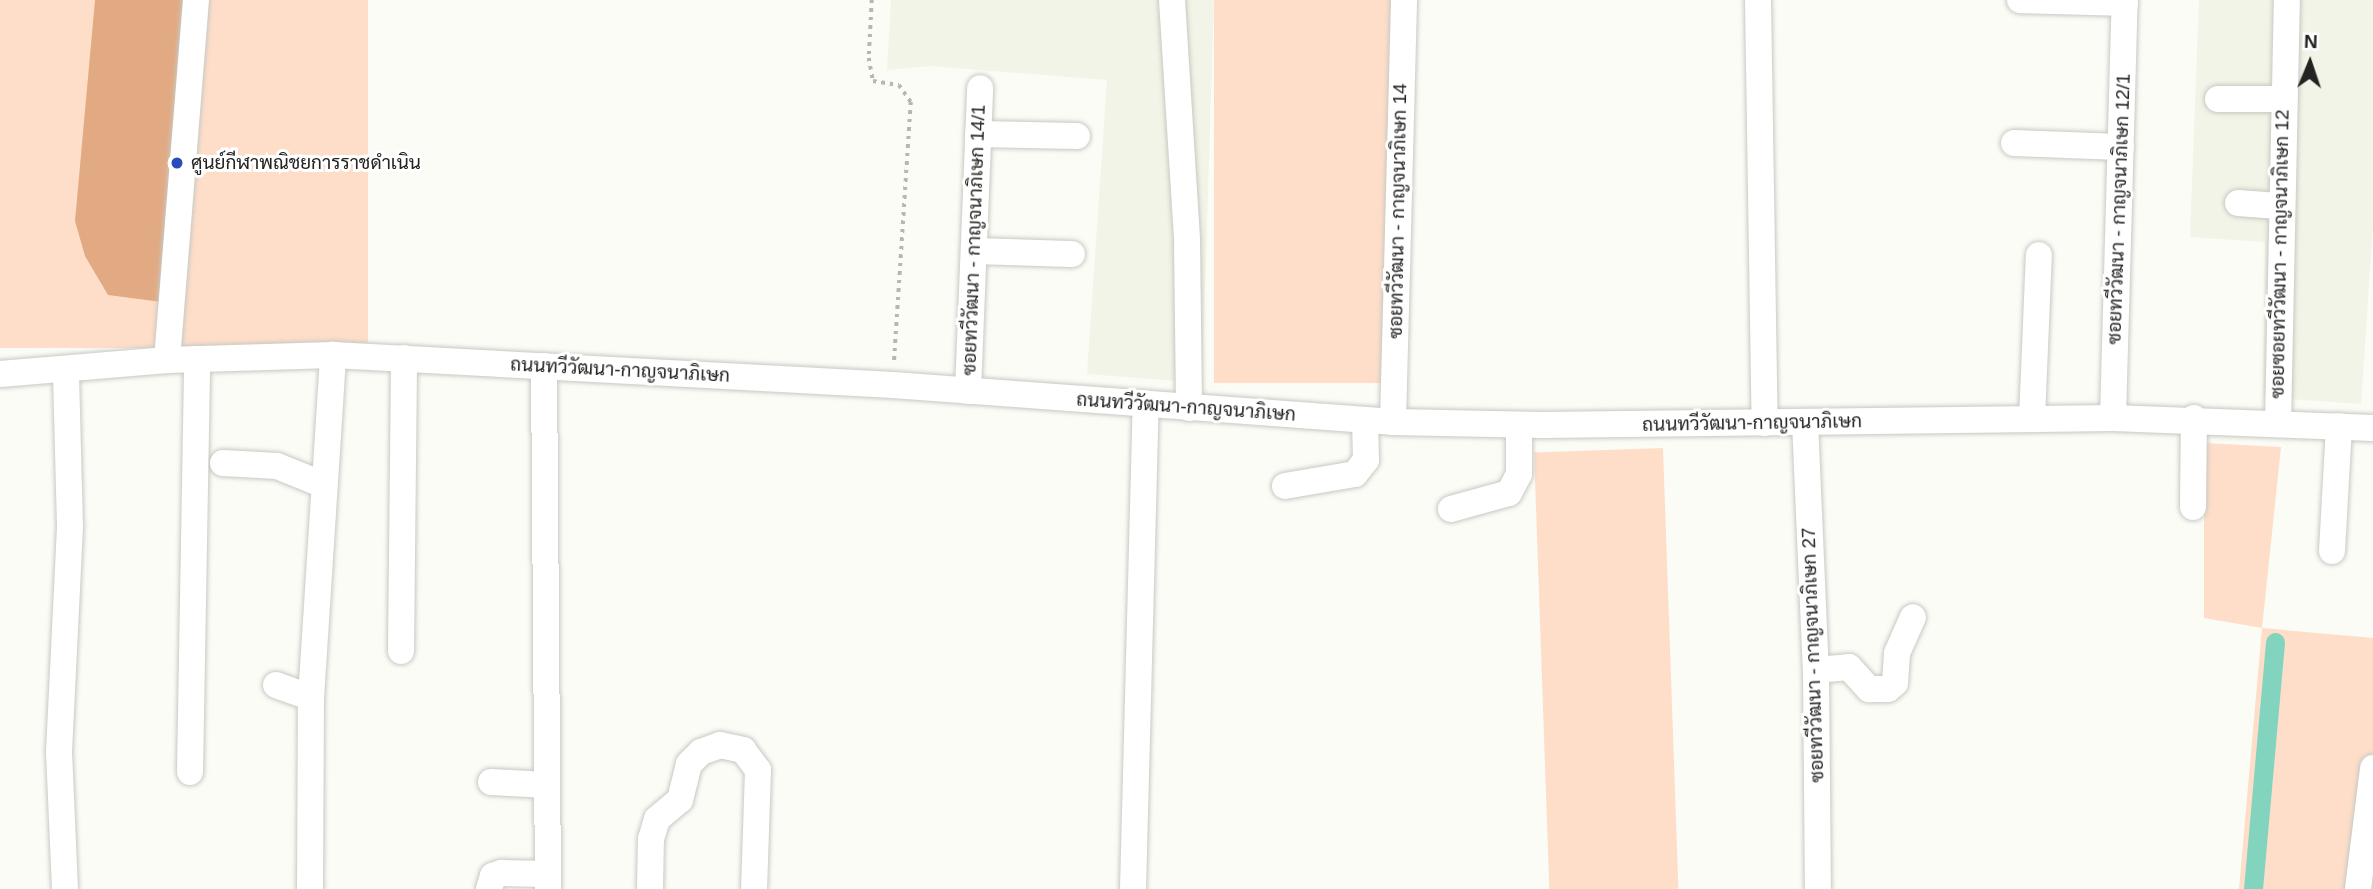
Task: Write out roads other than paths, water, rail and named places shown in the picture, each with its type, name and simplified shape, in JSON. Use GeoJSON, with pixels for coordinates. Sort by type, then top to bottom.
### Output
{"type":"FeatureCollection","features":[{"type":"Feature","properties":{"kind":"street"},"geometry":{"type":"LineString","coordinates":[[167,360],[196,0]]}},
{"type":"Feature","properties":{"kind":"street"},"geometry":{"type":"LineString","coordinates":[[1172,0],[1187,241],[1189,408]]}},
{"type":"Feature","properties":{"kind":"street","name":"ซอยทวีวัฒนา - กาญจนาภิเษก 14"},"geometry":{"type":"LineString","coordinates":[[1393,422],[1404,0]]}},
{"type":"Feature","properties":{"kind":"street"},"geometry":{"type":"LineString","coordinates":[[1758,0],[1765,423]]}},
{"type":"Feature","properties":{"kind":"street"},"geometry":{"type":"LineString","coordinates":[[2020,0],[2125,1]]}},
{"type":"Feature","properties":{"kind":"street","name":"ซอยซอยทวีวัฒนา - กาญจนาภิเษก 12"},"geometry":{"type":"LineString","coordinates":[[2278,423],[2279,206],[2287,0]]}},
{"type":"Feature","properties":{"kind":"street","name":"ซอยทวีวัฒนา - กาญจนาภิเษก 12/1"},"geometry":{"type":"LineString","coordinates":[[2113,418],[2125,1]]}},
{"type":"Feature","properties":{"kind":"street","name":"ซอยทวีวัฒนา - กาญจนาภิเษก 14/1"},"geometry":{"type":"LineString","coordinates":[[968,391],[980,88]]}},
{"type":"Feature","properties":{"kind":"street"},"geometry":{"type":"LineString","coordinates":[[2218,99],[2283,99]]}},
{"type":"Feature","properties":{"kind":"street"},"geometry":{"type":"LineString","coordinates":[[978,134],[1077,136]]}},
{"type":"Feature","properties":{"kind":"street"},"geometry":{"type":"LineString","coordinates":[[2014,143],[2121,147]]}},
{"type":"Feature","properties":{"kind":"street"},"geometry":{"type":"LineString","coordinates":[[2238,204],[2279,206]]}},
{"type":"Feature","properties":{"kind":"street"},"geometry":{"type":"LineString","coordinates":[[974,251],[1072,254]]}},
{"type":"Feature","properties":{"kind":"street"},"geometry":{"type":"LineString","coordinates":[[2032,419],[2039,255]]}},
{"type":"Feature","properties":{"kind":"street"},"geometry":{"type":"LineString","coordinates":[[310,889],[311,698],[333,355]]}},
{"type":"Feature","properties":{"kind":"street","name":"ถนนทวีวัฒนา-กาญจนาภิเษก"},"geometry":{"type":"LineString","coordinates":[[0,374],[167,360],[333,355],[893,385],[1393,422],[1519,425],[2194,418],[2373,428]]}},
{"type":"Feature","properties":{"kind":"street"},"geometry":{"type":"LineString","coordinates":[[401,651],[404,358]]}},
{"type":"Feature","properties":{"kind":"street"},"geometry":{"type":"LineString","coordinates":[[190,772],[197,359]]}},
{"type":"Feature","properties":{"kind":"street"},"geometry":{"type":"LineString","coordinates":[[489,889],[493,876],[501,873],[548,881],[544,366]]}},
{"type":"Feature","properties":{"kind":"street"},"geometry":{"type":"LineString","coordinates":[[65,889],[59,752],[70,527],[66,369]]}},
{"type":"Feature","properties":{"kind":"street"},"geometry":{"type":"LineString","coordinates":[[1133,889],[1146,405]]}},
{"type":"Feature","properties":{"kind":"street"},"geometry":{"type":"LineString","coordinates":[[2193,507],[2194,418]]}},
{"type":"Feature","properties":{"kind":"street"},"geometry":{"type":"LineString","coordinates":[[1284,486],[1355,474],[1366,460],[1365,420]]}},
{"type":"Feature","properties":{"kind":"street","name":"ซอยทวีวัฒนา - กาญจนาภิเษก 27"},"geometry":{"type":"LineString","coordinates":[[1805,422],[1816,670],[1818,889]]}},
{"type":"Feature","properties":{"kind":"street"},"geometry":{"type":"LineString","coordinates":[[1451,509],[1509,493],[1519,474],[1519,425]]}},
{"type":"Feature","properties":{"kind":"street"},"geometry":{"type":"LineString","coordinates":[[2332,551],[2339,426]]}},
{"type":"Feature","properties":{"kind":"street"},"geometry":{"type":"LineString","coordinates":[[223,463],[277,466],[324,485]]}},
{"type":"Feature","properties":{"kind":"street"},"geometry":{"type":"LineString","coordinates":[[1816,670],[1849,667],[1870,689],[1888,689],[1895,683],[1897,653],[1913,617]]}},
{"type":"Feature","properties":{"kind":"street"},"geometry":{"type":"LineString","coordinates":[[276,685],[311,698]]}},
{"type":"Feature","properties":{"kind":"street"},"geometry":{"type":"LineString","coordinates":[[650,889],[651,839],[657,819],[680,800],[690,764],[701,752],[720,745],[743,750],[758,770],[754,889]]}},
{"type":"Feature","properties":{"kind":"street"},"geometry":{"type":"LineString","coordinates":[[2358,889],[2373,768]]}},
{"type":"Feature","properties":{"kind":"street"},"geometry":{"type":"LineString","coordinates":[[491,782],[547,785]]}},
{"type":"Feature","properties":{"kind":"waterway"},"geometry":{"type":"LineString","coordinates":[[2253,889],[2275,642]]}},
{"type":"Feature","properties":{"kind":"place","name":"ศูนย์กีฬาพณิชยการราชดำเนิน"},"geometry":{"type":"Point","coordinates":[177,163]}}]}
